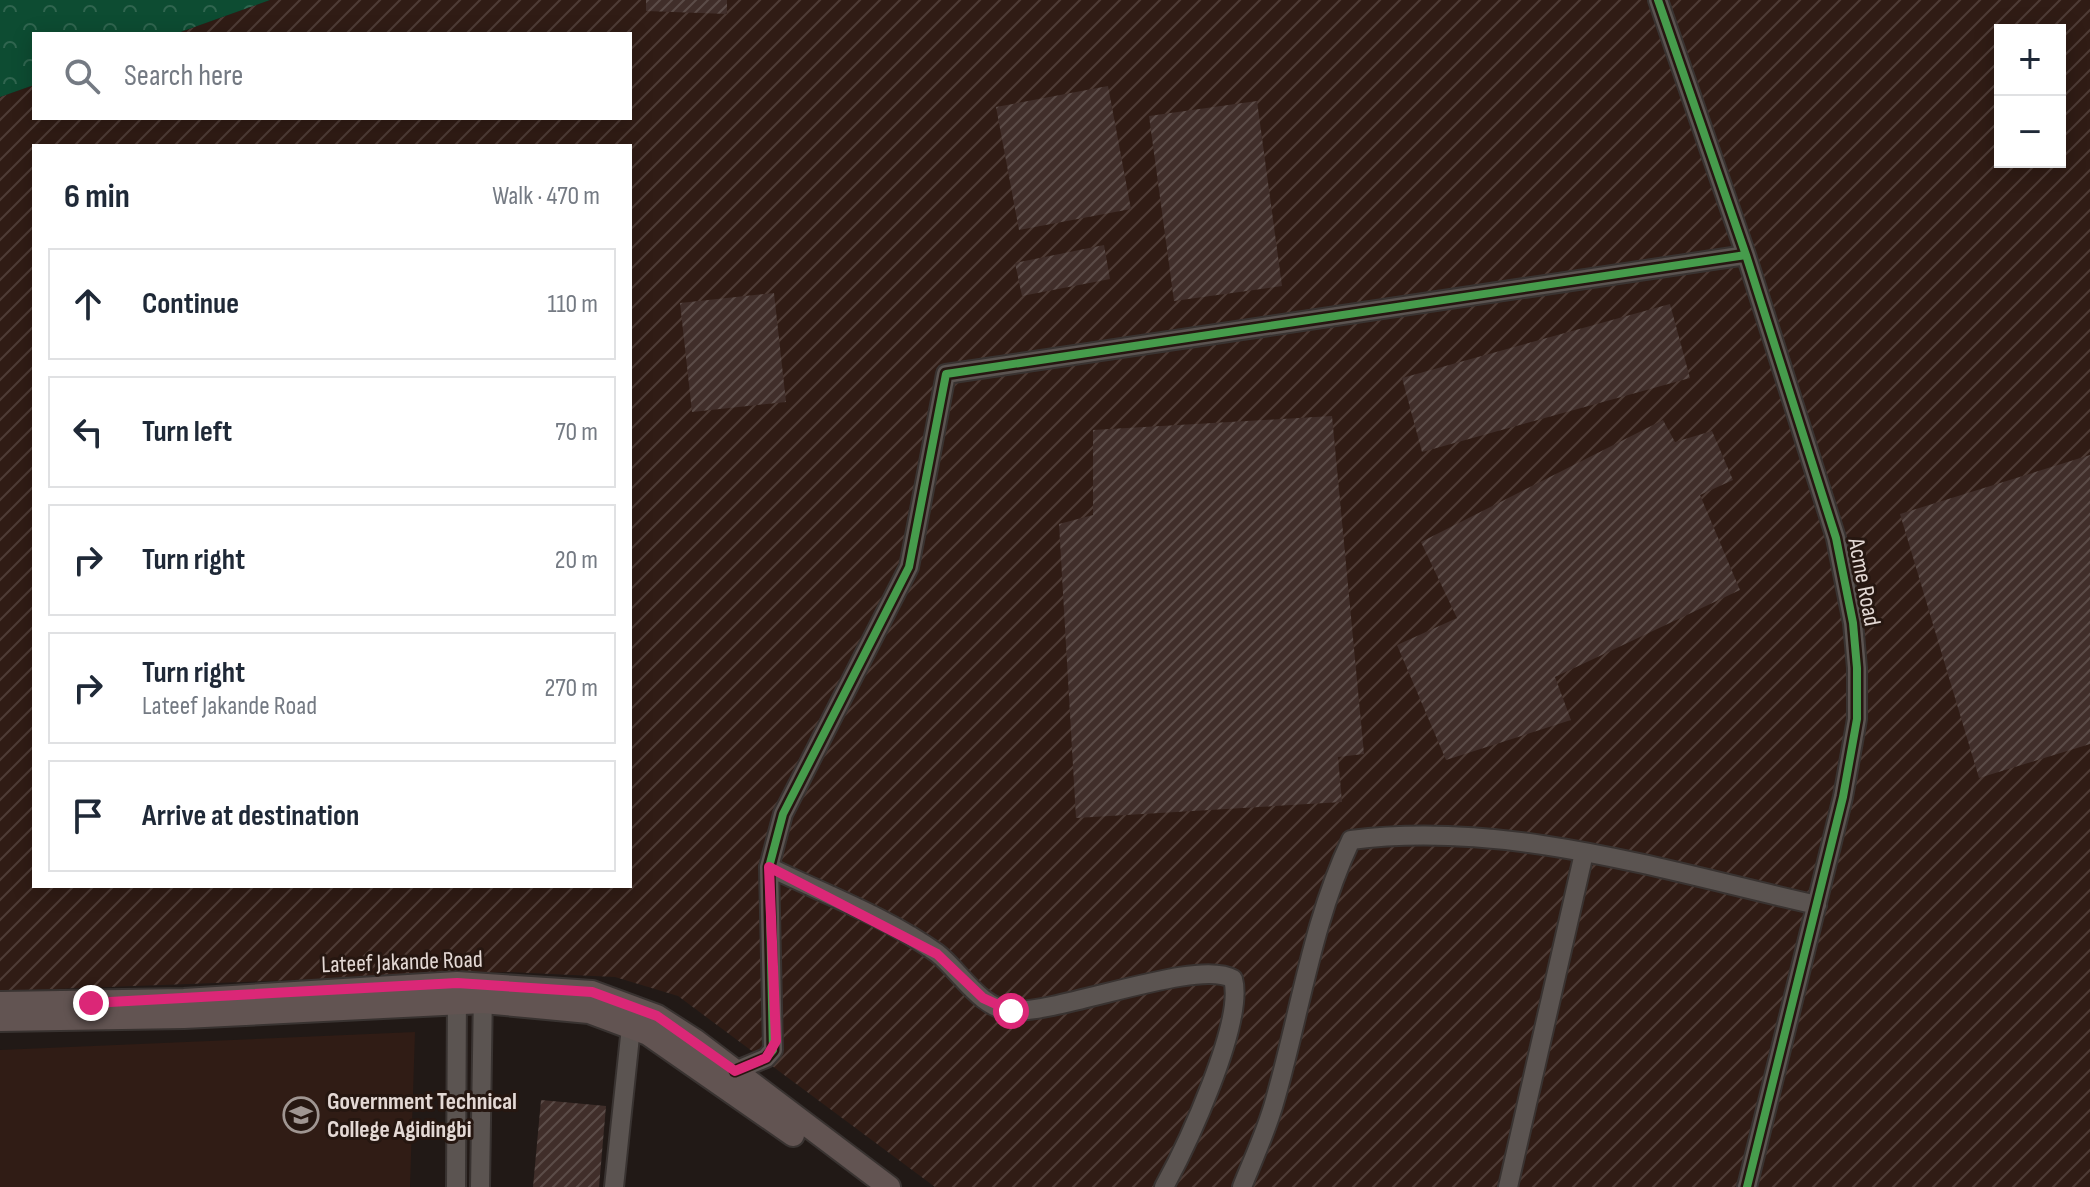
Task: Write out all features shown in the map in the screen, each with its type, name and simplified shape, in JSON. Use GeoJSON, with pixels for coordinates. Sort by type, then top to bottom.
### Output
{"type":"FeatureCollection","features":[{"type":"Feature","properties":{"kind":"main road","name":"Lateef Jakande Road"},"geometry":{"type":"LineString","coordinates":[[483,992],[589,1012],[631,1027],[711,1075],[865,1187]]}},
{"type":"Feature","properties":{"kind":"main road","name":"Lateef Jakande Road"},"geometry":{"type":"LineString","coordinates":[[0,1003],[592,992],[613,997],[657,1016],[889,1187]]}},
{"type":"Feature","properties":{"kind":"main road","name":"Lateef Jakande Road"},"geometry":{"type":"LineString","coordinates":[[0,1020],[184,1017],[458,993]]}},
{"type":"Feature","properties":{"kind":"street","name":"Acme Road"},"geometry":{"type":"LineString","coordinates":[[1658,0],[1746,255],[1836,538],[1853,623],[1857,719],[1843,797],[1747,1187]]}},
{"type":"Feature","properties":{"kind":"street"},"geometry":{"type":"LineString","coordinates":[[735,1071],[766,1058],[776,1041],[769,867],[783,814],[909,567],[946,374],[1746,255]]}},
{"type":"Feature","properties":{"kind":"street"},"geometry":{"type":"LineString","coordinates":[[1242,1187],[1274,1105],[1314,941],[1336,871],[1351,840],[1454,835],[1526,842],[1817,905]]}},
{"type":"Feature","properties":{"kind":"street"},"geometry":{"type":"LineString","coordinates":[[1508,1187],[1584,853]]}},
{"type":"Feature","properties":{"kind":"street"},"geometry":{"type":"LineString","coordinates":[[769,867],[937,954],[983,998],[1011,1011],[1056,1006],[1206,972],[1233,979],[1232,1009],[1215,1074],[1190,1139],[1164,1187]]}},
{"type":"Feature","properties":{"kind":"street"},"geometry":{"type":"LineString","coordinates":[[480,1187],[483,992]]}},
{"type":"Feature","properties":{"kind":"street"},"geometry":{"type":"LineString","coordinates":[[456,1187],[458,993]]}},
{"type":"Feature","properties":{"kind":"street"},"geometry":{"type":"LineString","coordinates":[[614,1187],[631,1027]]}},
{"type":"Feature","properties":{"kind":"shaded area"},"geometry":{"type":"Polygon","coordinates":[[[270,0],[2090,0],[2090,1187],[935,1187],[678,996],[615,977],[508,972],[0,991],[0,97],[32,86],[32,120],[632,120],[632,32],[181,32],[270,0]]]}},
{"type":"Feature","properties":{"kind":"shaded area"},"geometry":{"type":"Polygon","coordinates":[[[415,1032],[410,1187],[0,1187],[0,1050],[415,1032]]]}},
{"type":"Feature","properties":{"kind":"green space"},"geometry":{"type":"Polygon","coordinates":[[[0,0],[270,0],[181,32],[32,32],[32,86],[0,97],[0,0]]]}},
{"type":"Feature","properties":{"kind":"building"},"geometry":{"type":"Polygon","coordinates":[[[646,0],[727,0],[727,14],[646,11],[646,0]]]}},
{"type":"Feature","properties":{"kind":"building"},"geometry":{"type":"Polygon","coordinates":[[[1108,86],[1131,209],[1019,230],[996,107],[1108,86]]]}},
{"type":"Feature","properties":{"kind":"building"},"geometry":{"type":"Polygon","coordinates":[[[1257,101],[1282,286],[1174,301],[1149,116],[1257,101]]]}},
{"type":"Feature","properties":{"kind":"building"},"geometry":{"type":"Polygon","coordinates":[[[1104,245],[1110,279],[1022,296],[1015,263],[1104,245]]]}},
{"type":"Feature","properties":{"kind":"building"},"geometry":{"type":"Polygon","coordinates":[[[774,293],[786,402],[692,412],[680,303],[774,293]]]}},
{"type":"Feature","properties":{"kind":"building"},"geometry":{"type":"Polygon","coordinates":[[[1670,304],[1690,378],[1422,452],[1402,378],[1670,304]]]}},
{"type":"Feature","properties":{"kind":"building"},"geometry":{"type":"Polygon","coordinates":[[[1332,416],[1364,754],[1338,757],[1342,802],[1076,818],[1059,524],[1093,515],[1093,430],[1332,416]]]}},
{"type":"Feature","properties":{"kind":"building"},"geometry":{"type":"Polygon","coordinates":[[[1663,420],[1675,442],[1712,431],[1733,480],[1700,495],[1740,590],[1555,677],[1571,720],[1446,760],[1397,645],[1457,618],[1421,542],[1663,420]]]}},
{"type":"Feature","properties":{"kind":"building"},"geometry":{"type":"Polygon","coordinates":[[[2090,455],[2090,744],[1979,778],[1900,514],[2090,455]]]}},
{"type":"Feature","properties":{"kind":"building"},"geometry":{"type":"Polygon","coordinates":[[[541,1100],[606,1106],[599,1187],[533,1187],[541,1100]]]}},
{"type":"Feature","properties":{"kind":"cycle path"},"geometry":{"type":"LineString","coordinates":[[1658,0],[1746,255],[1836,538],[1853,623],[1857,668],[1857,719],[1843,797],[1747,1187]]}},
{"type":"Feature","properties":{"kind":"cycle path"},"geometry":{"type":"LineString","coordinates":[[735,1071],[766,1058],[773,1050],[769,867],[783,814],[909,567],[946,374],[1746,255]]}},
{"type":"Feature","properties":{"kind":"place","name":"Government Technical College Agidingbi"},"geometry":{"type":"Point","coordinates":[301,1115]}},
{"type":"Feature","properties":{"kind":"route"},"geometry":{"type":"LineString","coordinates":[[91,1003],[457,983],[592,992],[613,997],[657,1016],[735,1071],[766,1058],[776,1041],[769,867],[937,954],[983,998],[1011,1011]]}}]}
